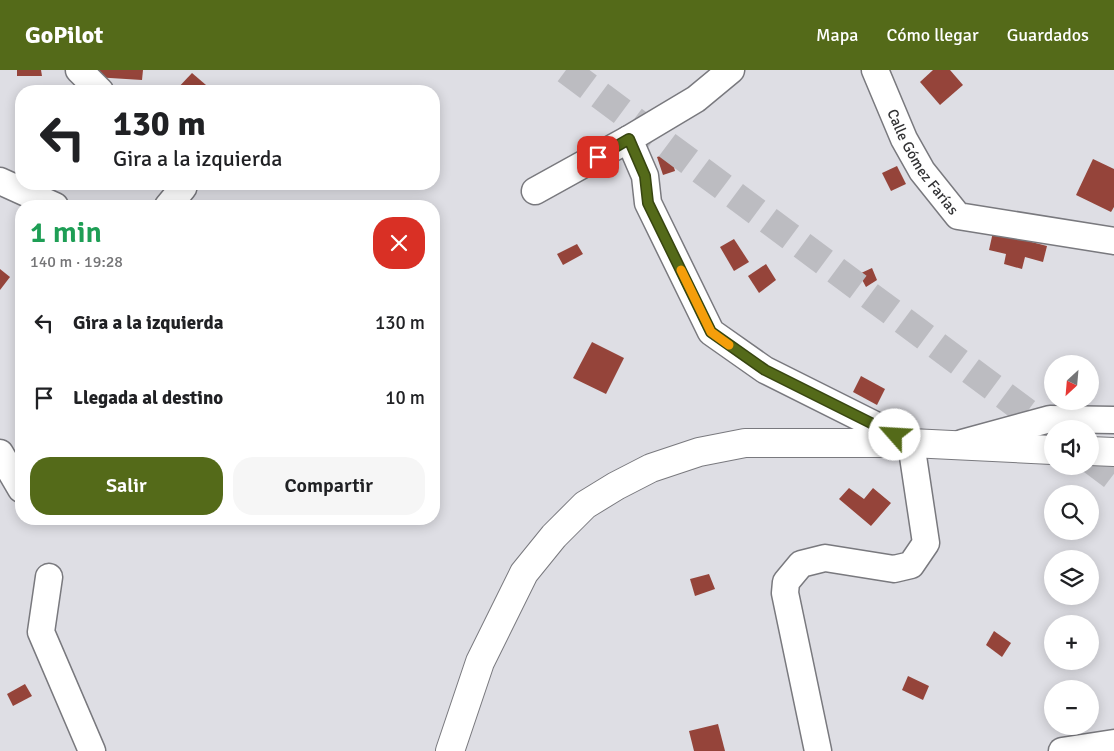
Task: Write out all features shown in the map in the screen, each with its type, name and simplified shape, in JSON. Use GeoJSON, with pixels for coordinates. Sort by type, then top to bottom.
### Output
{"type":"FeatureCollection","features":[{"type":"Feature","properties":{"kind":"highway"},"geometry":{"type":"LineString","coordinates":[[450,751],[480,662],[524,573],[554,536],[585,505],[651,468],[699,452],[745,443],[911,443],[1044,450]]}},
{"type":"Feature","properties":{"kind":"highway"},"geometry":{"type":"LineString","coordinates":[[1099,451],[1114,452]]}},
{"type":"Feature","properties":{"kind":"street"},"geometry":{"type":"LineString","coordinates":[[79,70],[94,85]]}},
{"type":"Feature","properties":{"kind":"street"},"geometry":{"type":"LineString","coordinates":[[535,191],[696,99],[731,70]]}},
{"type":"Feature","properties":{"kind":"street","name":"Calle Gómez Farías"},"geometry":{"type":"LineString","coordinates":[[875,70],[904,139],[922,172],[958,216],[1114,241]]}},
{"type":"Feature","properties":{"kind":"street"},"geometry":{"type":"LineString","coordinates":[[629,139],[645,176],[648,203],[711,332],[765,370],[911,443],[926,543],[911,565],[894,569],[825,558],[801,564],[786,582],[785,593],[818,751]]}},
{"type":"Feature","properties":{"kind":"street"},"geometry":{"type":"LineString","coordinates":[[0,181],[15,188]]}},
{"type":"Feature","properties":{"kind":"street"},"geometry":{"type":"LineString","coordinates":[[20,190],[42,200]]}},
{"type":"Feature","properties":{"kind":"street"},"geometry":{"type":"LineString","coordinates":[[173,200],[182,190]]}},
{"type":"Feature","properties":{"kind":"street"},"geometry":{"type":"LineString","coordinates":[[952,445],[1050,418],[1114,420]]}},
{"type":"Feature","properties":{"kind":"street"},"geometry":{"type":"LineString","coordinates":[[0,453],[15,478]]}},
{"type":"Feature","properties":{"kind":"street"},"geometry":{"type":"LineString","coordinates":[[50,577],[40,632],[92,751]]}},
{"type":"Feature","properties":{"kind":"street"},"geometry":{"type":"LineString","coordinates":[[1062,751],[1114,743]]}},
{"type":"Feature","properties":{"kind":"building"},"geometry":{"type":"Polygon","coordinates":[[[17,70],[41,70],[42,76],[17,76],[17,70]]]}},
{"type":"Feature","properties":{"kind":"building"},"geometry":{"type":"Polygon","coordinates":[[[94,70],[143,70],[142,80],[94,77],[94,70]]]}},
{"type":"Feature","properties":{"kind":"building"},"geometry":{"type":"Polygon","coordinates":[[[933,70],[950,70],[963,85],[940,105],[920,82],[933,70]]]}},
{"type":"Feature","properties":{"kind":"building"},"geometry":{"type":"Polygon","coordinates":[[[192,73],[206,85],[181,85],[192,73]]]}},
{"type":"Feature","properties":{"kind":"building"},"geometry":{"type":"Polygon","coordinates":[[[670,153],[675,171],[663,175],[657,157],[670,153]]]}},
{"type":"Feature","properties":{"kind":"building"},"geometry":{"type":"Polygon","coordinates":[[[1093,159],[1114,169],[1114,207],[1111,212],[1076,195],[1093,159]]]}},
{"type":"Feature","properties":{"kind":"building"},"geometry":{"type":"Polygon","coordinates":[[[897,166],[906,184],[891,191],[882,173],[897,166]]]}},
{"type":"Feature","properties":{"kind":"building"},"geometry":{"type":"Polygon","coordinates":[[[993,232],[1047,246],[1043,262],[1025,257],[1022,269],[1004,264],[1006,254],[989,250],[993,232]]]}},
{"type":"Feature","properties":{"kind":"building"},"geometry":{"type":"Polygon","coordinates":[[[734,239],[749,262],[734,271],[720,247],[734,239]]]}},
{"type":"Feature","properties":{"kind":"building"},"geometry":{"type":"Polygon","coordinates":[[[577,244],[583,254],[563,265],[557,254],[577,244]]]}},
{"type":"Feature","properties":{"kind":"building"},"geometry":{"type":"Polygon","coordinates":[[[766,264],[776,280],[759,293],[748,276],[766,264]]]}},
{"type":"Feature","properties":{"kind":"building"},"geometry":{"type":"Polygon","coordinates":[[[872,268],[877,280],[866,287],[859,274],[872,268]]]}},
{"type":"Feature","properties":{"kind":"building"},"geometry":{"type":"Polygon","coordinates":[[[0,269],[10,277],[0,290],[0,269]]]}},
{"type":"Feature","properties":{"kind":"building"},"geometry":{"type":"Polygon","coordinates":[[[592,342],[624,358],[606,394],[573,378],[592,342]]]}},
{"type":"Feature","properties":{"kind":"building"},"geometry":{"type":"Polygon","coordinates":[[[861,376],[885,389],[877,405],[853,392],[861,376]]]}},
{"type":"Feature","properties":{"kind":"building"},"geometry":{"type":"Polygon","coordinates":[[[849,488],[864,499],[873,488],[891,503],[871,526],[839,499],[849,488]]]}},
{"type":"Feature","properties":{"kind":"building"},"geometry":{"type":"Polygon","coordinates":[[[709,574],[715,589],[695,596],[690,579],[709,574]]]}},
{"type":"Feature","properties":{"kind":"building"},"geometry":{"type":"Polygon","coordinates":[[[994,631],[1011,643],[1002,657],[986,645],[994,631]]]}},
{"type":"Feature","properties":{"kind":"building"},"geometry":{"type":"Polygon","coordinates":[[[908,676],[929,686],[923,700],[902,690],[908,676]]]}},
{"type":"Feature","properties":{"kind":"building"},"geometry":{"type":"Polygon","coordinates":[[[25,684],[32,696],[13,706],[7,694],[25,684]]]}},
{"type":"Feature","properties":{"kind":"building"},"geometry":{"type":"Polygon","coordinates":[[[718,724],[725,751],[694,751],[689,731],[718,724]]]}},
{"type":"Feature","properties":{"kind":"tunnel"},"geometry":{"type":"LineString","coordinates":[[566,70],[1044,425]]}},
{"type":"Feature","properties":{"kind":"tunnel"},"geometry":{"type":"LineString","coordinates":[[1099,466],[1114,477]]}},
{"type":"Feature","properties":{"kind":"slow traffic"},"geometry":{"type":"LineString","coordinates":[[681,270],[711,332],[729,345]]}},
{"type":"Feature","properties":{"kind":"route"},"geometry":{"type":"LineString","coordinates":[[598,157],[629,139],[645,176],[648,203],[711,332],[765,370],[895,435]]}}]}
